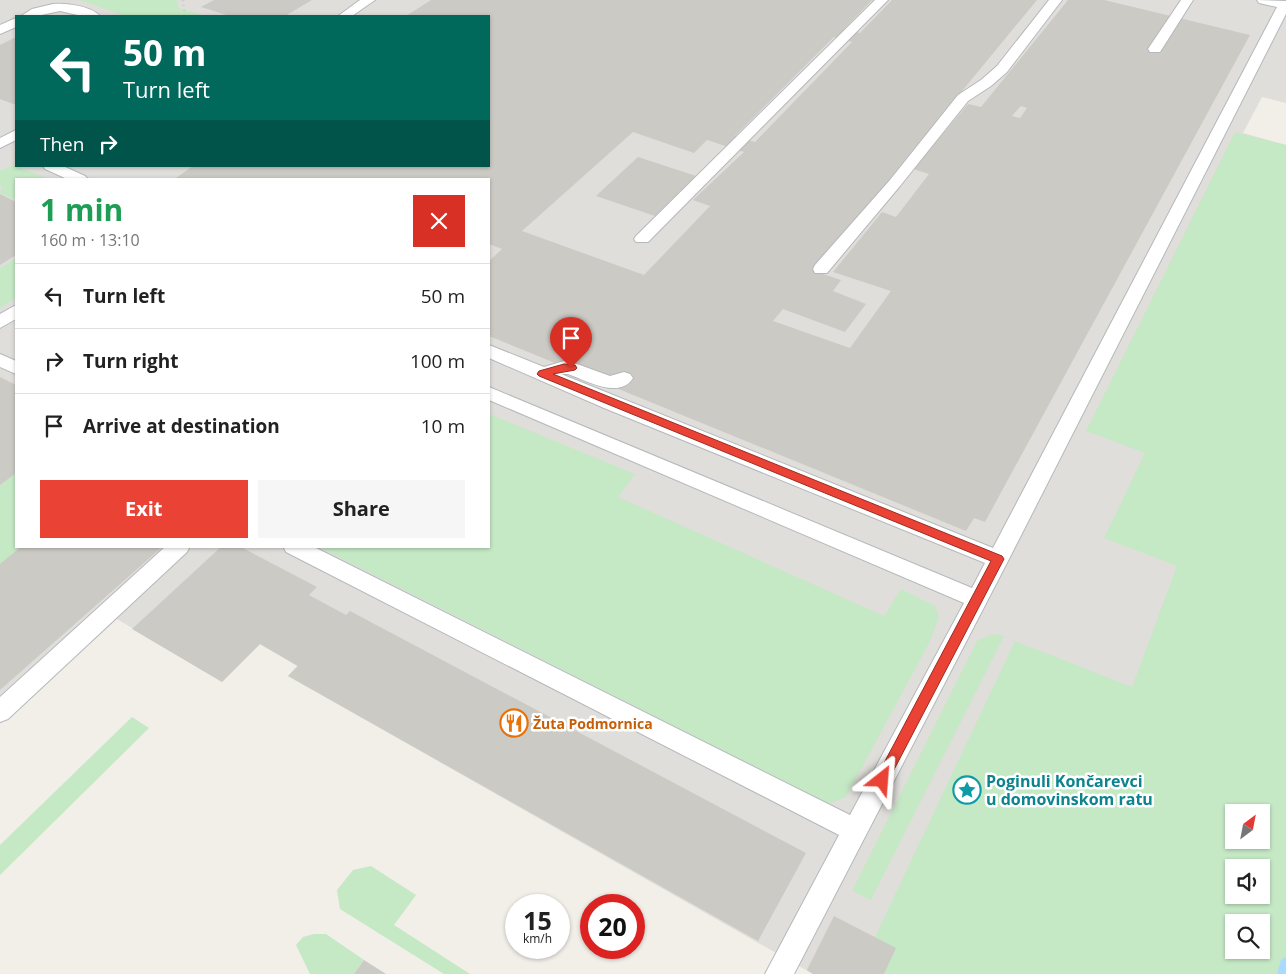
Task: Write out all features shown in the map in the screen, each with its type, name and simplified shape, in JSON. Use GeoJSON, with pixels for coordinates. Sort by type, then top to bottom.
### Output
{"type":"FeatureCollection","features":[{"type":"Feature","properties":{"kind":"lane"},"geometry":{"type":"LineString","coordinates":[[346,15],[370,0]]}},
{"type":"Feature","properties":{"kind":"lane"},"geometry":{"type":"LineString","coordinates":[[642,239],[882,0]]}},
{"type":"Feature","properties":{"kind":"lane"},"geometry":{"type":"LineString","coordinates":[[821,269],[895,183],[950,112],[963,98],[986,83],[1002,69],[1056,0]]}},
{"type":"Feature","properties":{"kind":"lane"},"geometry":{"type":"LineString","coordinates":[[1155,49],[1187,0]]}},
{"type":"Feature","properties":{"kind":"lane"},"geometry":{"type":"LineString","coordinates":[[779,974],[998,559],[1285,5],[1263,0]]}},
{"type":"Feature","properties":{"kind":"lane"},"geometry":{"type":"LineString","coordinates":[[29,15],[59,6],[91,15]]}},
{"type":"Feature","properties":{"kind":"lane"},"geometry":{"type":"LineString","coordinates":[[0,30],[15,22]]}},
{"type":"Feature","properties":{"kind":"lane"},"geometry":{"type":"LineString","coordinates":[[6,150],[15,136]]}},
{"type":"Feature","properties":{"kind":"lane"},"geometry":{"type":"LineString","coordinates":[[52,167],[76,177],[87,167]]}},
{"type":"Feature","properties":{"kind":"lane"},"geometry":{"type":"LineString","coordinates":[[0,322],[15,312]]}},
{"type":"Feature","properties":{"kind":"lane"},"geometry":{"type":"LineString","coordinates":[[490,351],[998,559]]}},
{"type":"Feature","properties":{"kind":"lane"},"geometry":{"type":"LineString","coordinates":[[0,360],[15,368]]}},
{"type":"Feature","properties":{"kind":"lane"},"geometry":{"type":"LineString","coordinates":[[543,374],[564,367],[610,383],[624,378]]}},
{"type":"Feature","properties":{"kind":"lane"},"geometry":{"type":"LineString","coordinates":[[490,393],[977,599]]}},
{"type":"Feature","properties":{"kind":"lane"},"geometry":{"type":"LineString","coordinates":[[0,712],[178,548]]}},
{"type":"Feature","properties":{"kind":"lane"},"geometry":{"type":"LineString","coordinates":[[303,548],[319,551],[855,830]]}},
{"type":"Feature","properties":{"kind":"shaded area"},"geometry":{"type":"Polygon","coordinates":[[[0,0],[1286,0],[1286,103],[1262,97],[1243,133],[1286,145],[1184,974],[813,974],[288,676],[297,666],[260,644],[222,682],[117,619],[0,724],[0,0]]]}},
{"type":"Feature","properties":{"kind":"green space"},"geometry":{"type":"Polygon","coordinates":[[[80,0],[177,0],[178,8],[202,15],[121,15],[80,0]]]}},
{"type":"Feature","properties":{"kind":"green space"},"geometry":{"type":"Polygon","coordinates":[[[1235,132],[1286,145],[1286,974],[884,974],[875,937],[1015,641],[1132,687],[1177,566],[1104,538],[1145,453],[1086,431],[1235,132]]]}},
{"type":"Feature","properties":{"kind":"green space"},"geometry":{"type":"Polygon","coordinates":[[[13,165],[46,178],[15,178],[15,200],[0,193],[2,187],[0,186],[0,171],[13,165]]]}},
{"type":"Feature","properties":{"kind":"green space"},"geometry":{"type":"Polygon","coordinates":[[[15,259],[15,299],[0,308],[0,268],[15,259]]]}},
{"type":"Feature","properties":{"kind":"green space"},"geometry":{"type":"Polygon","coordinates":[[[490,414],[635,474],[618,497],[884,616],[901,589],[935,606],[939,617],[929,643],[846,797],[828,804],[321,548],[490,548],[490,414]]]}},
{"type":"Feature","properties":{"kind":"green space"},"geometry":{"type":"Polygon","coordinates":[[[15,474],[15,548],[20,548],[0,564],[0,485],[15,474]]]}},
{"type":"Feature","properties":{"kind":"green space"},"geometry":{"type":"Polygon","coordinates":[[[992,634],[1004,636],[871,900],[852,891],[977,641],[992,634]]]}},
{"type":"Feature","properties":{"kind":"green space"},"geometry":{"type":"Polygon","coordinates":[[[132,717],[149,728],[0,875],[0,845],[132,717]]]}},
{"type":"Feature","properties":{"kind":"green space"},"geometry":{"type":"Polygon","coordinates":[[[371,866],[416,895],[394,925],[470,974],[444,974],[340,909],[337,890],[353,870],[371,866]]]}},
{"type":"Feature","properties":{"kind":"green space"},"geometry":{"type":"Polygon","coordinates":[[[314,934],[326,934],[364,960],[354,974],[310,974],[296,945],[303,937],[314,934]]]}},
{"type":"Feature","properties":{"kind":"building"},"geometry":{"type":"Polygon","coordinates":[[[214,0],[312,0],[287,15],[227,15],[201,7],[214,0]]]}},
{"type":"Feature","properties":{"kind":"building"},"geometry":{"type":"Polygon","coordinates":[[[431,0],[872,0],[844,29],[860,33],[892,0],[1037,0],[814,271],[841,280],[833,291],[866,304],[845,332],[783,309],[773,321],[850,348],[891,291],[833,272],[882,212],[896,217],[929,174],[913,169],[968,104],[981,107],[1068,0],[1104,0],[1250,35],[985,522],[974,518],[966,531],[490,336],[490,260],[502,249],[490,244],[490,178],[176,178],[192,167],[490,167],[490,15],[408,15],[431,0]],[[834,37],[735,136],[755,142],[852,42],[834,37]],[[1021,106],[1012,116],[1020,118],[1027,108],[1021,106]],[[633,132],[522,231],[644,275],[710,206],[693,200],[744,152],[707,140],[694,153],[633,132]]]}},
{"type":"Feature","properties":{"kind":"building"},"geometry":{"type":"Polygon","coordinates":[[[15,38],[15,105],[0,99],[0,45],[15,38]]]}},
{"type":"Feature","properties":{"kind":"building"},"geometry":{"type":"Polygon","coordinates":[[[638,157],[696,176],[655,216],[596,196],[638,157]]]}},
{"type":"Feature","properties":{"kind":"building"},"geometry":{"type":"Polygon","coordinates":[[[0,194],[15,202],[15,256],[0,265],[0,194]]]}},
{"type":"Feature","properties":{"kind":"building"},"geometry":{"type":"Polygon","coordinates":[[[0,377],[15,384],[15,474],[0,485],[0,377]]]}},
{"type":"Feature","properties":{"kind":"building"},"geometry":{"type":"Polygon","coordinates":[[[20,548],[161,548],[0,690],[0,564],[20,548]]]}},
{"type":"Feature","properties":{"kind":"building"},"geometry":{"type":"Polygon","coordinates":[[[220,548],[243,548],[317,587],[309,595],[346,615],[350,611],[806,853],[758,941],[288,676],[298,666],[260,644],[222,682],[132,629],[220,548]]]}},
{"type":"Feature","properties":{"kind":"building"},"geometry":{"type":"Polygon","coordinates":[[[834,916],[896,948],[884,974],[813,974],[807,970],[834,916]]]}},
{"type":"Feature","properties":{"kind":"building"},"geometry":{"type":"Polygon","coordinates":[[[364,960],[386,974],[354,974],[364,960]]]}},
{"type":"Feature","properties":{"kind":"waterway"},"geometry":{"type":"LineString","coordinates":[[1285,974],[1286,965]]}},
{"type":"Feature","properties":{"kind":"railway"},"geometry":{"type":"LineString","coordinates":[[183,0],[185,15]]}},
{"type":"Feature","properties":{"kind":"place","name":"Žuta Podmornica"},"geometry":{"type":"Point","coordinates":[514,723]}},
{"type":"Feature","properties":{"kind":"place","name":"Poginuli Končarevci u domovinskom ratu"},"geometry":{"type":"Point","coordinates":[967,790]}},
{"type":"Feature","properties":{"kind":"route"},"geometry":{"type":"LineString","coordinates":[[571,368],[564,367],[543,374],[998,559],[882,780]]}}]}
